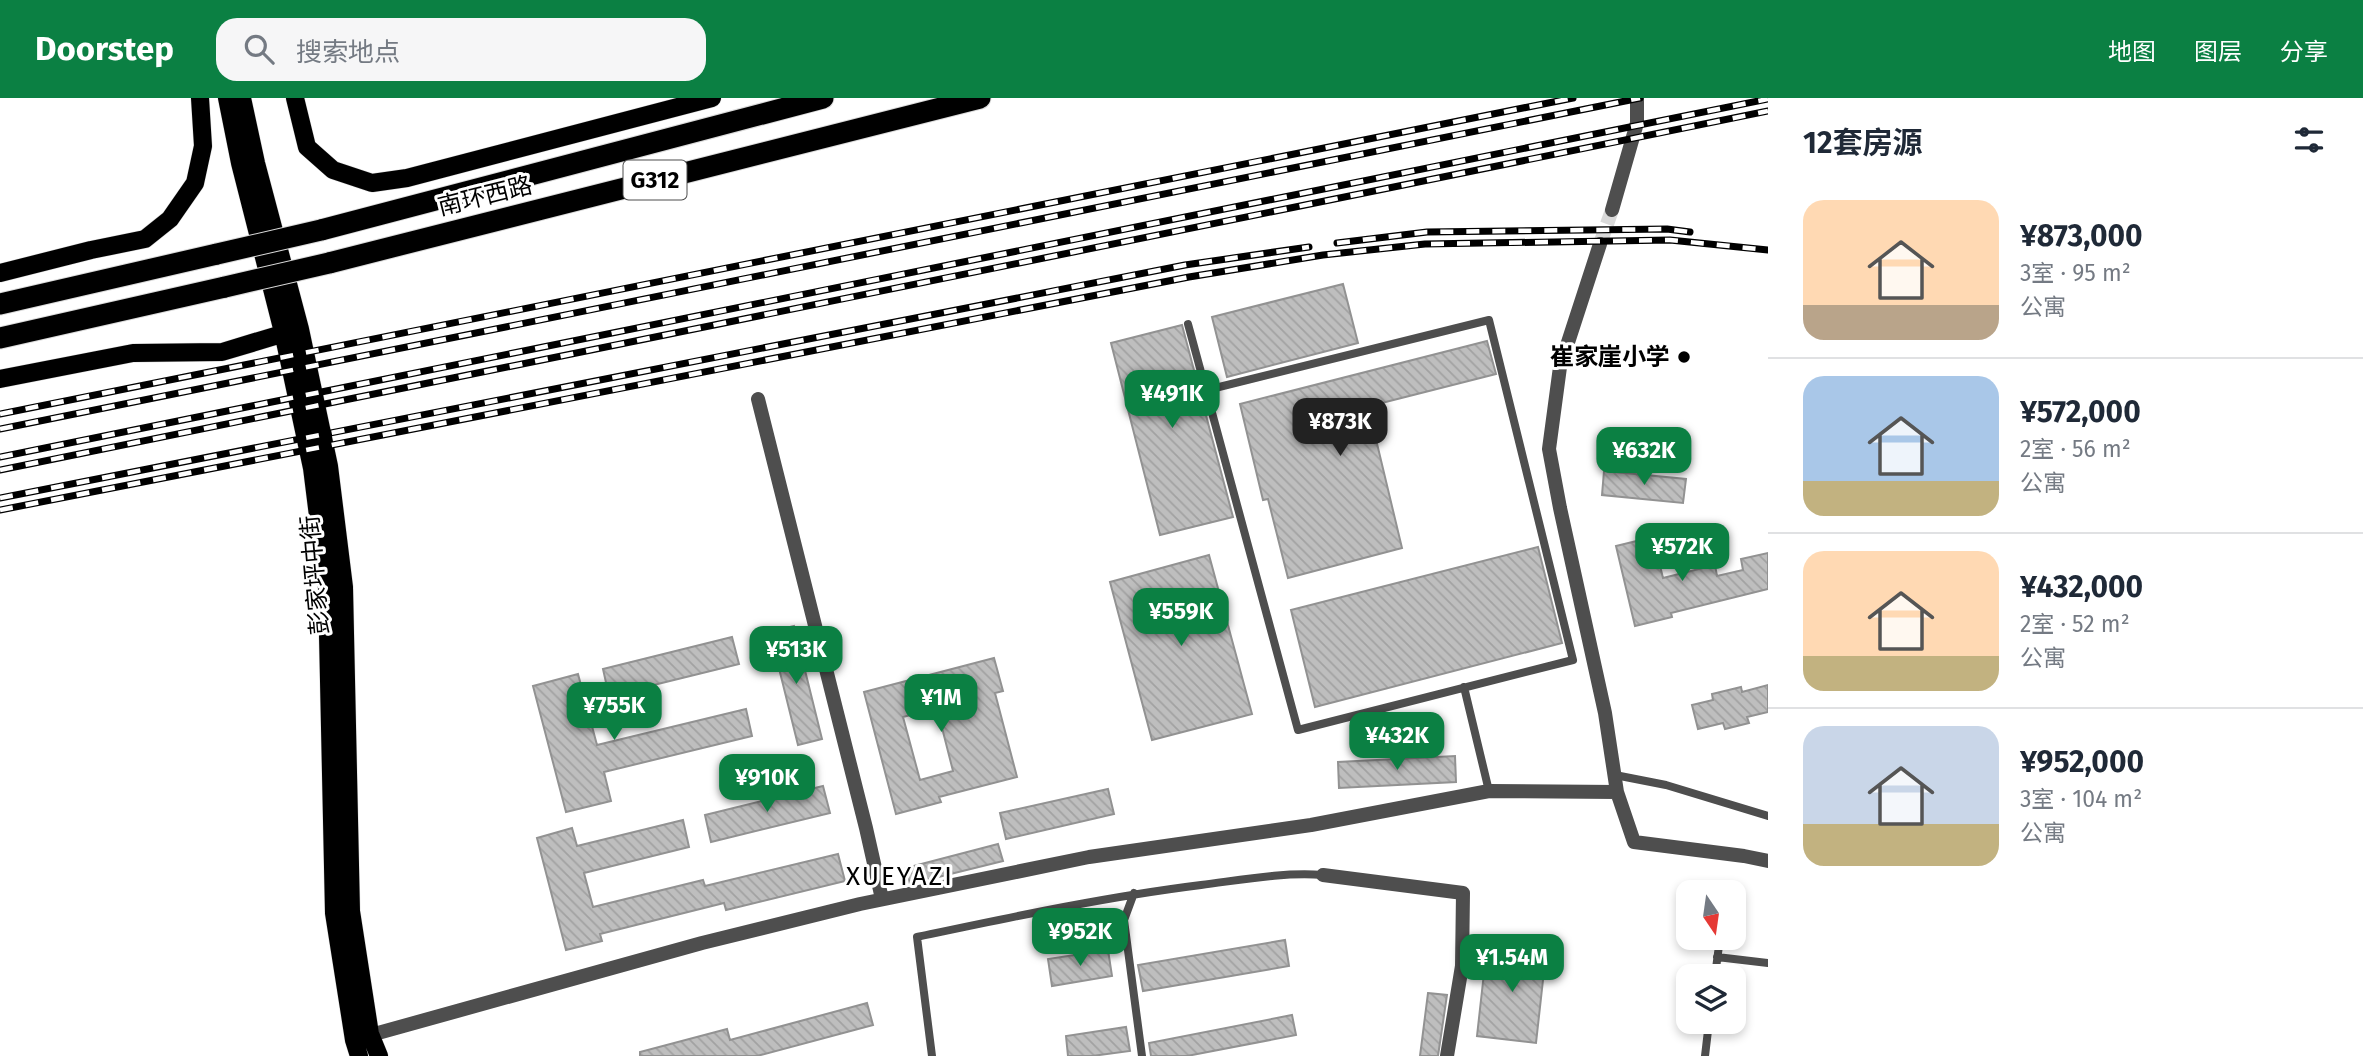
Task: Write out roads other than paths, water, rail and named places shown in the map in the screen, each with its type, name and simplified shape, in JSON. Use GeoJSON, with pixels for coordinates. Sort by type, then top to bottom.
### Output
{"type":"FeatureCollection","features":[{"type":"Feature","properties":{"kind":"highway","name":"南环西路"},"geometry":{"type":"LineString","coordinates":[[0,304],[321,230],[823,98]]}},
{"type":"Feature","properties":{"kind":"highway","name":"南环西路"},"geometry":{"type":"LineString","coordinates":[[0,338],[329,263],[981,98]]}},
{"type":"Feature","properties":{"kind":"main road"},"geometry":{"type":"LineString","coordinates":[[0,273],[145,239],[170,219],[195,183],[203,146],[200,98]]}},
{"type":"Feature","properties":{"kind":"main road","name":"彭家坪中街"},"geometry":{"type":"LineString","coordinates":[[227,98],[244,176],[291,330]]}},
{"type":"Feature","properties":{"kind":"main road","name":"彭家坪中街"},"geometry":{"type":"LineString","coordinates":[[242,98],[291,330],[327,588],[332,889],[338,949],[361,1043],[379,1056]]}},
{"type":"Feature","properties":{"kind":"main road"},"geometry":{"type":"LineString","coordinates":[[295,98],[307,148],[333,170],[372,183],[407,178],[712,98]]}},
{"type":"Feature","properties":{"kind":"main road"},"geometry":{"type":"LineString","coordinates":[[0,379],[133,353],[222,352],[291,330]]}},
{"type":"Feature","properties":{"kind":"street"},"geometry":{"type":"LineString","coordinates":[[1612,210],[1637,122],[1637,98]]}},
{"type":"Feature","properties":{"kind":"street"},"geometry":{"type":"LineString","coordinates":[[1600,244],[1560,367],[1549,449],[1605,713],[1617,792],[1634,842],[1768,861]]}},
{"type":"Feature","properties":{"kind":"street"},"geometry":{"type":"LineString","coordinates":[[758,399],[863,814],[882,900]]}},
{"type":"Feature","properties":{"kind":"street"},"geometry":{"type":"LineString","coordinates":[[361,1043],[702,943],[882,900],[1089,857],[1311,825],[1489,791],[1617,792]]}},
{"type":"Feature","properties":{"kind":"street"},"geometry":{"type":"LineString","coordinates":[[1323,875],[1463,893],[1462,966],[1447,1056]]}},
{"type":"Feature","properties":{"kind":"lane"},"geometry":{"type":"LineString","coordinates":[[1188,324],[1298,730],[1573,660],[1489,320],[1207,390]]}},
{"type":"Feature","properties":{"kind":"lane"},"geometry":{"type":"LineString","coordinates":[[1464,687],[1489,791]]}},
{"type":"Feature","properties":{"kind":"lane"},"geometry":{"type":"LineString","coordinates":[[1615,775],[1666,785],[1768,816]]}},
{"type":"Feature","properties":{"kind":"lane"},"geometry":{"type":"LineString","coordinates":[[932,1056],[917,937],[1134,893],[1295,873],[1323,875]]}},
{"type":"Feature","properties":{"kind":"lane"},"geometry":{"type":"LineString","coordinates":[[1134,893],[1124,920],[1142,1056]]}},
{"type":"Feature","properties":{"kind":"lane"},"geometry":{"type":"LineString","coordinates":[[1716,964],[1718,950]]}},
{"type":"Feature","properties":{"kind":"lane"},"geometry":{"type":"LineString","coordinates":[[1717,957],[1768,962]]}},
{"type":"Feature","properties":{"kind":"lane"},"geometry":{"type":"LineString","coordinates":[[1705,1056],[1708,1034]]}},
{"type":"Feature","properties":{"kind":"tunnel"},"geometry":{"type":"LineString","coordinates":[[1600,244],[1612,210]]}},
{"type":"Feature","properties":{"kind":"railway"},"geometry":{"type":"LineString","coordinates":[[0,414],[1573,98]]}},
{"type":"Feature","properties":{"kind":"railway"},"geometry":{"type":"LineString","coordinates":[[0,429],[1640,98]]}},
{"type":"Feature","properties":{"kind":"railway"},"geometry":{"type":"LineString","coordinates":[[0,457],[1768,99]]}},
{"type":"Feature","properties":{"kind":"railway"},"geometry":{"type":"LineString","coordinates":[[0,470],[1768,111]]}},
{"type":"Feature","properties":{"kind":"railway"},"geometry":{"type":"LineString","coordinates":[[1337,243],[1427,232],[1667,229],[1690,232]]}},
{"type":"Feature","properties":{"kind":"railway"},"geometry":{"type":"LineString","coordinates":[[0,510],[1189,277],[1323,255],[1425,244],[1670,240],[1768,250]]}},
{"type":"Feature","properties":{"kind":"railway"},"geometry":{"type":"LineString","coordinates":[[0,498],[1185,265],[1309,247]]}},
{"type":"Feature","properties":{"kind":"place","name":"崔家崖小学"},"geometry":{"type":"Point","coordinates":[1684,357]}},
{"type":"Feature","properties":{"kind":"district","name":"XUEYAZI"},"geometry":{"type":"Point","coordinates":[900,876]}}]}
